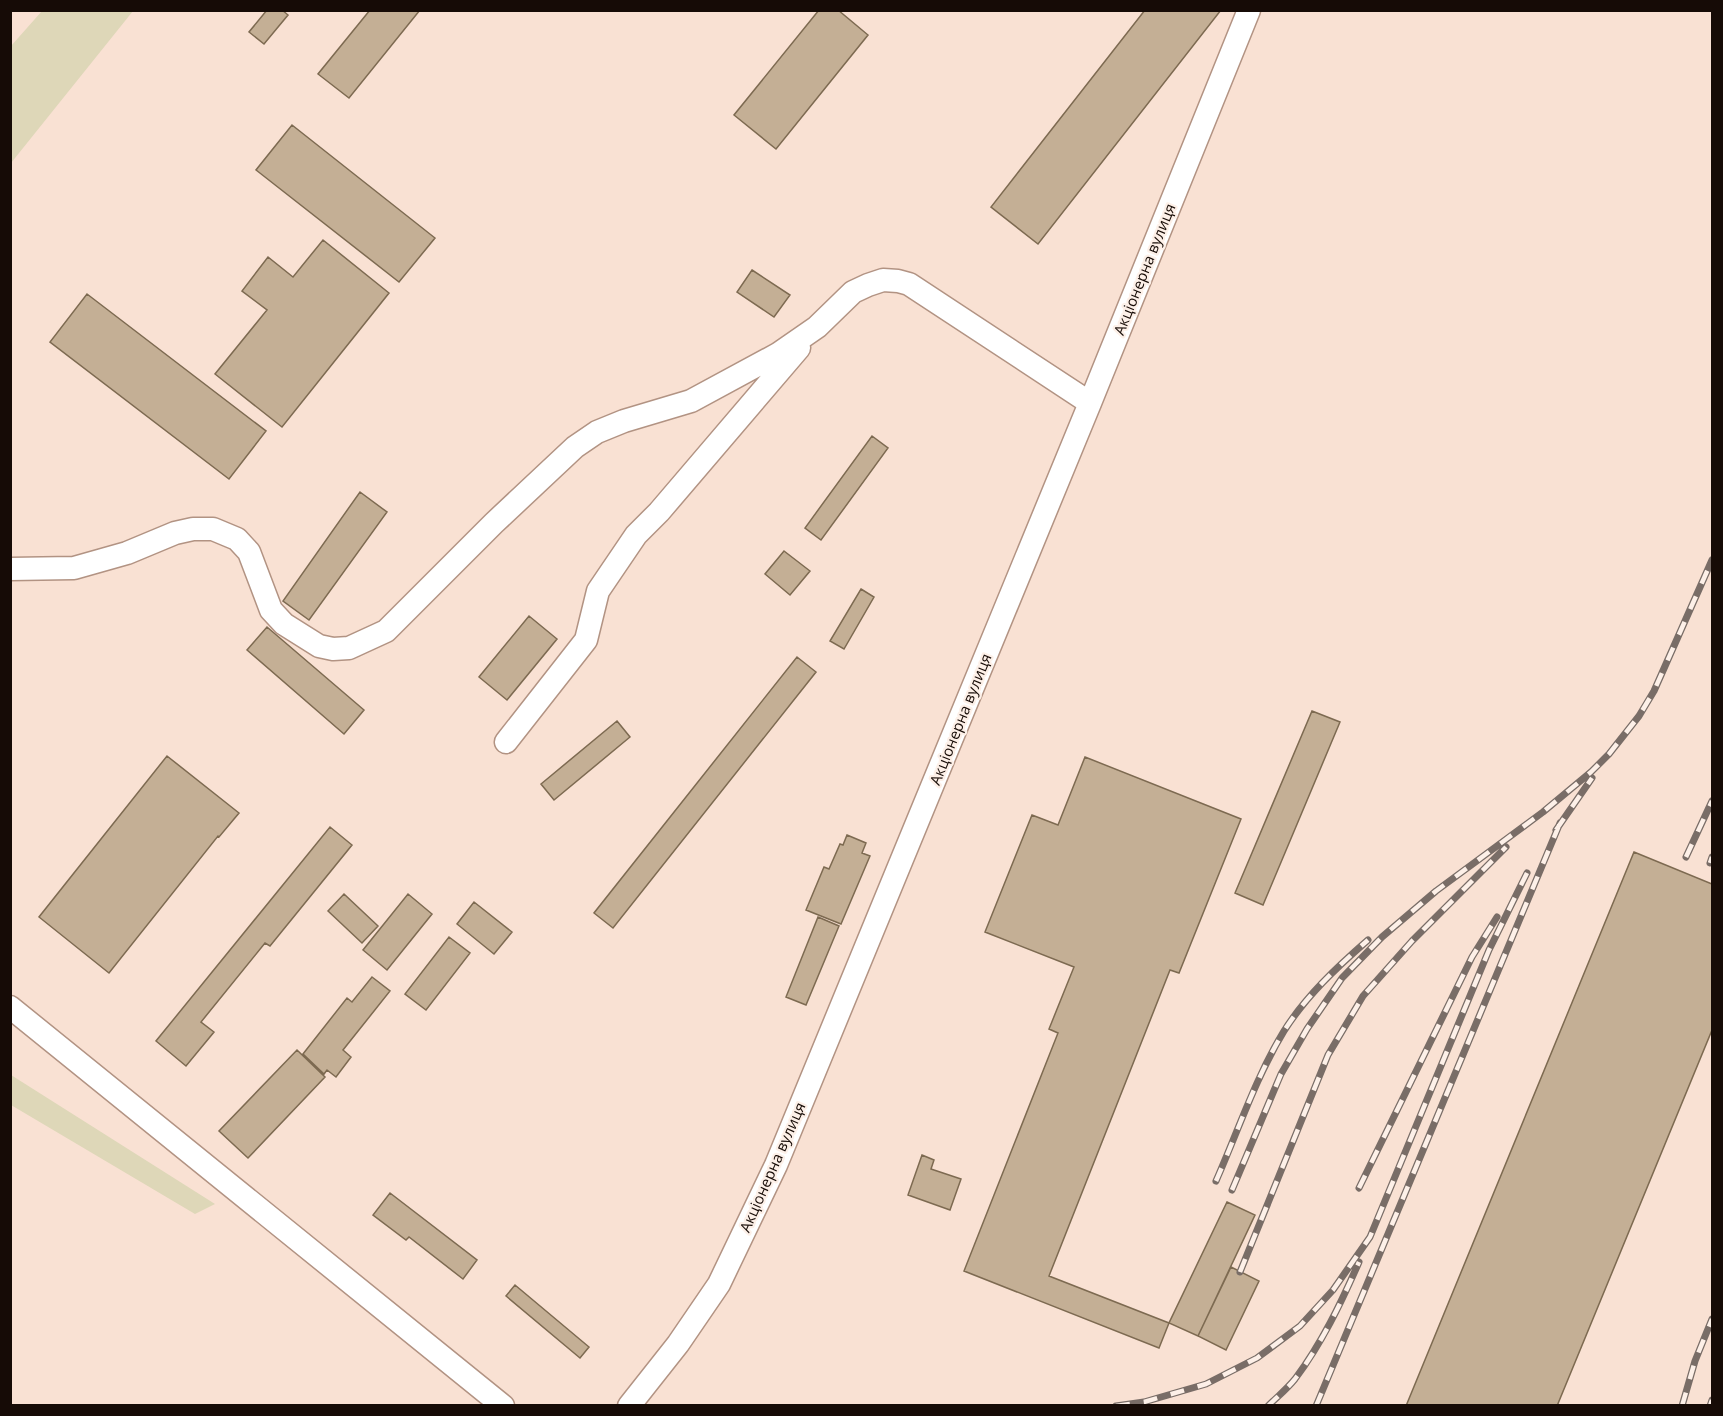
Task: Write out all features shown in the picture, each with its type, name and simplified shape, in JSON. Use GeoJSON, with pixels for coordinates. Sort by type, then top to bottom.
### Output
{"type":"FeatureCollection","features":[{"type":"Feature","properties":{"kind":"street","name":"Акціонерна вулиця"},"geometry":{"type":"LineString","coordinates":[[629,1406],[678,1344],[719,1284],[776,1166],[1249,10]]}},
{"type":"Feature","properties":{"kind":"street"},"geometry":{"type":"LineString","coordinates":[[506,742],[586,640],[598,591],[636,535],[659,512],[817,327],[854,292],[883,280],[898,280],[909,284],[1090,403]]}},
{"type":"Feature","properties":{"kind":"street"},"geometry":{"type":"LineString","coordinates":[[10,569],[74,568],[127,553],[175,533],[193,529],[213,529],[237,538],[249,552],[272,610],[284,624],[319,646],[333,649],[349,648],[386,631],[494,523],[575,447],[597,432],[624,421],[691,401],[778,354],[817,327]]}},
{"type":"Feature","properties":{"kind":"street"},"geometry":{"type":"LineString","coordinates":[[10,1007],[503,1406]]}},
{"type":"Feature","properties":{"kind":"shaded area"},"geometry":{"type":"Polygon","coordinates":[[[10,11],[1712,11],[1712,1405],[11,1405],[10,11]]]}},
{"type":"Feature","properties":{"kind":"shaded area"},"geometry":{"type":"Polygon","coordinates":[[[42,11],[133,11],[11,163],[11,46],[42,11]]]}},
{"type":"Feature","properties":{"kind":"shaded area"},"geometry":{"type":"Polygon","coordinates":[[[10,1075],[215,1204],[195,1214],[11,1105],[10,1075]]]}},
{"type":"Feature","properties":{"kind":"building"},"geometry":{"type":"Polygon","coordinates":[[[267,10],[282,10],[288,15],[264,44],[249,32],[267,10]]]}},
{"type":"Feature","properties":{"kind":"building"},"geometry":{"type":"Polygon","coordinates":[[[370,10],[420,10],[349,98],[318,74],[370,10]]]}},
{"type":"Feature","properties":{"kind":"building"},"geometry":{"type":"Polygon","coordinates":[[[819,10],[838,10],[868,35],[776,149],[734,115],[819,10]]]}},
{"type":"Feature","properties":{"kind":"building"},"geometry":{"type":"Polygon","coordinates":[[[1145,10],[1221,10],[1038,244],[991,207],[1145,10]]]}},
{"type":"Feature","properties":{"kind":"building"},"geometry":{"type":"Polygon","coordinates":[[[292,125],[435,238],[399,282],[256,170],[292,125]]]}},
{"type":"Feature","properties":{"kind":"building"},"geometry":{"type":"Polygon","coordinates":[[[323,240],[389,293],[282,427],[215,374],[267,310],[242,291],[268,257],[293,277],[323,240]]]}},
{"type":"Feature","properties":{"kind":"building"},"geometry":{"type":"Polygon","coordinates":[[[752,270],[790,295],[774,317],[737,292],[752,270]]]}},
{"type":"Feature","properties":{"kind":"building"},"geometry":{"type":"Polygon","coordinates":[[[87,294],[266,431],[229,479],[50,342],[87,294]]]}},
{"type":"Feature","properties":{"kind":"building"},"geometry":{"type":"Polygon","coordinates":[[[872,436],[888,448],[821,540],[805,528],[872,436]]]}},
{"type":"Feature","properties":{"kind":"building"},"geometry":{"type":"Polygon","coordinates":[[[360,492],[387,512],[309,620],[283,601],[360,492]]]}},
{"type":"Feature","properties":{"kind":"building"},"geometry":{"type":"Polygon","coordinates":[[[784,551],[810,571],[790,595],[765,574],[784,551]]]}},
{"type":"Feature","properties":{"kind":"building"},"geometry":{"type":"Polygon","coordinates":[[[861,589],[874,597],[844,649],[830,641],[861,589]]]}},
{"type":"Feature","properties":{"kind":"building"},"geometry":{"type":"Polygon","coordinates":[[[529,616],[557,639],[507,700],[479,677],[529,616]]]}},
{"type":"Feature","properties":{"kind":"building"},"geometry":{"type":"Polygon","coordinates":[[[267,627],[364,710],[344,734],[247,650],[267,627]]]}},
{"type":"Feature","properties":{"kind":"building"},"geometry":{"type":"Polygon","coordinates":[[[797,657],[816,672],[613,928],[594,913],[797,657]]]}},
{"type":"Feature","properties":{"kind":"building"},"geometry":{"type":"Polygon","coordinates":[[[1312,711],[1340,722],[1263,905],[1235,893],[1312,711]]]}},
{"type":"Feature","properties":{"kind":"building"},"geometry":{"type":"Polygon","coordinates":[[[617,721],[630,737],[554,800],[541,784],[617,721]]]}},
{"type":"Feature","properties":{"kind":"building"},"geometry":{"type":"Polygon","coordinates":[[[167,756],[239,813],[109,973],[39,917],[167,756]]]}},
{"type":"Feature","properties":{"kind":"building"},"geometry":{"type":"Polygon","coordinates":[[[1085,757],[1241,819],[1179,973],[1170,970],[1049,1276],[1169,1323],[1159,1348],[964,1271],[1058,1033],[1049,1029],[1074,967],[985,932],[1032,815],[1058,825],[1085,757]]]}},
{"type":"Feature","properties":{"kind":"building"},"geometry":{"type":"Polygon","coordinates":[[[330,827],[352,845],[270,946],[265,943],[201,1022],[214,1032],[186,1066],[156,1041],[330,827]]]}},
{"type":"Feature","properties":{"kind":"building"},"geometry":{"type":"Polygon","coordinates":[[[847,835],[866,843],[862,853],[870,856],[841,924],[806,910],[824,867],[829,869],[840,844],[843,845],[847,835]]]}},
{"type":"Feature","properties":{"kind":"building"},"geometry":{"type":"Polygon","coordinates":[[[1634,852],[1712,884],[1712,1030],[1557,1406],[1406,1406],[1634,852]]]}},
{"type":"Feature","properties":{"kind":"building"},"geometry":{"type":"Polygon","coordinates":[[[344,894],[378,926],[362,943],[328,911],[344,894]]]}},
{"type":"Feature","properties":{"kind":"building"},"geometry":{"type":"Polygon","coordinates":[[[408,894],[432,914],[387,970],[363,950],[408,894]]]}},
{"type":"Feature","properties":{"kind":"building"},"geometry":{"type":"Polygon","coordinates":[[[474,902],[512,932],[494,954],[457,924],[474,902]]]}},
{"type":"Feature","properties":{"kind":"building"},"geometry":{"type":"Polygon","coordinates":[[[818,917],[839,926],[806,1005],[786,997],[818,917]]]}},
{"type":"Feature","properties":{"kind":"building"},"geometry":{"type":"Polygon","coordinates":[[[449,937],[470,953],[426,1010],[405,994],[449,937]]]}},
{"type":"Feature","properties":{"kind":"building"},"geometry":{"type":"Polygon","coordinates":[[[372,977],[390,991],[343,1050],[351,1057],[336,1077],[327,1070],[324,1074],[303,1054],[347,998],[352,1002],[372,977]]]}},
{"type":"Feature","properties":{"kind":"building"},"geometry":{"type":"Polygon","coordinates":[[[297,1050],[325,1077],[248,1158],[219,1131],[297,1050]]]}},
{"type":"Feature","properties":{"kind":"building"},"geometry":{"type":"Polygon","coordinates":[[[922,1155],[934,1160],[931,1169],[961,1179],[950,1210],[908,1195],[922,1155]]]}},
{"type":"Feature","properties":{"kind":"building"},"geometry":{"type":"Polygon","coordinates":[[[390,1193],[477,1260],[463,1279],[409,1237],[406,1240],[373,1215],[390,1193]]]}},
{"type":"Feature","properties":{"kind":"building"},"geometry":{"type":"Polygon","coordinates":[[[1227,1202],[1255,1215],[1198,1336],[1169,1323],[1227,1202]]]}},
{"type":"Feature","properties":{"kind":"building"},"geometry":{"type":"Polygon","coordinates":[[[1231,1267],[1259,1281],[1226,1350],[1198,1336],[1231,1267]]]}},
{"type":"Feature","properties":{"kind":"building"},"geometry":{"type":"Polygon","coordinates":[[[515,1285],[589,1347],[580,1358],[506,1296],[515,1285]]]}},
{"type":"Feature","properties":{"kind":"railway"},"geometry":{"type":"LineString","coordinates":[[1232,1190],[1281,1074],[1307,1029],[1342,978],[1382,937],[1436,891],[1543,812],[1609,754],[1639,716],[1654,691],[1712,560]]}},
{"type":"Feature","properties":{"kind":"railway"},"geometry":{"type":"LineString","coordinates":[[1556,830],[1592,778]]}},
{"type":"Feature","properties":{"kind":"railway"},"geometry":{"type":"LineString","coordinates":[[1686,857],[1712,801]]}},
{"type":"Feature","properties":{"kind":"railway"},"geometry":{"type":"LineString","coordinates":[[1316,1406],[1560,823]]}},
{"type":"Feature","properties":{"kind":"railway"},"geometry":{"type":"LineString","coordinates":[[1240,1272],[1328,1055],[1363,996],[1412,941],[1506,847]]}},
{"type":"Feature","properties":{"kind":"railway"},"geometry":{"type":"LineString","coordinates":[[1710,863],[1712,857]]}},
{"type":"Feature","properties":{"kind":"railway"},"geometry":{"type":"LineString","coordinates":[[1116,1406],[1144,1402],[1206,1384],[1257,1358],[1300,1326],[1333,1290],[1370,1237],[1489,950],[1527,873]]}},
{"type":"Feature","properties":{"kind":"railway"},"geometry":{"type":"LineString","coordinates":[[1359,1188],[1472,957],[1497,917]]}},
{"type":"Feature","properties":{"kind":"railway"},"geometry":{"type":"LineString","coordinates":[[1216,1181],[1256,1085],[1284,1031],[1323,983],[1368,940]]}},
{"type":"Feature","properties":{"kind":"railway"},"geometry":{"type":"LineString","coordinates":[[1268,1406],[1295,1379],[1314,1351],[1338,1308],[1359,1262]]}},
{"type":"Feature","properties":{"kind":"railway"},"geometry":{"type":"LineString","coordinates":[[1682,1406],[1695,1361],[1712,1319]]}},
{"type":"Feature","properties":{"kind":"railway"},"geometry":{"type":"LineString","coordinates":[[1710,1406],[1712,1400]]}}]}
